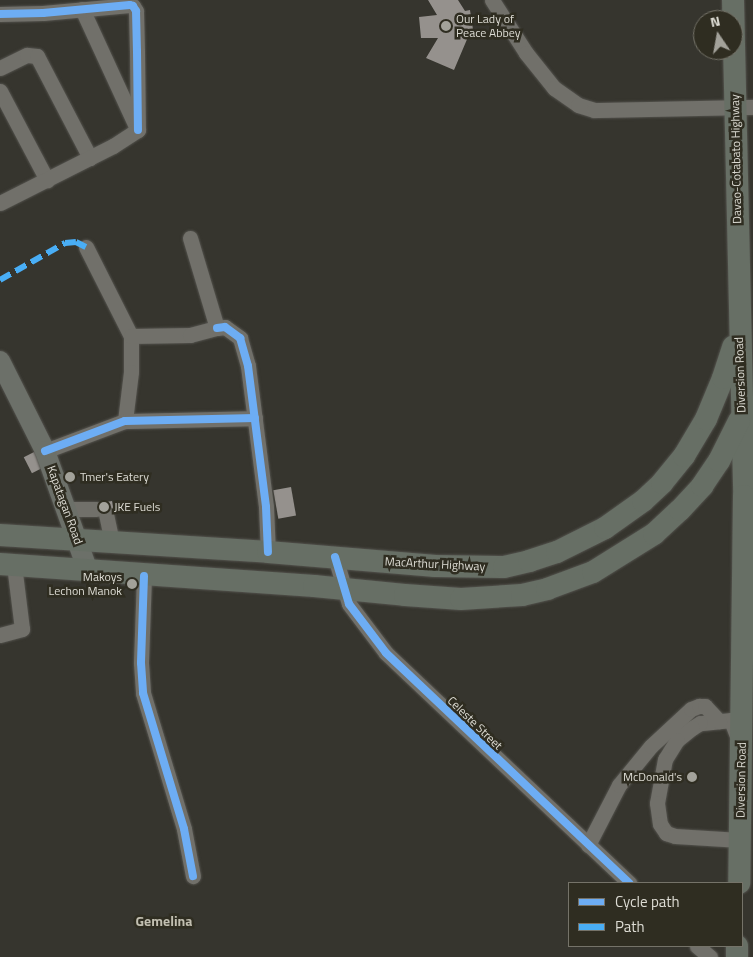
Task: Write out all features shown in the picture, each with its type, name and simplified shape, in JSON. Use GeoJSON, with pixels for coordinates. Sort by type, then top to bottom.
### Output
{"type":"FeatureCollection","features":[{"type":"Feature","properties":{"kind":"highway","name":"Davao-Cotabato Highway"},"geometry":{"type":"LineString","coordinates":[[732,0],[744,107],[738,318]]}},
{"type":"Feature","properties":{"kind":"highway","name":"Diversion Road"},"geometry":{"type":"LineString","coordinates":[[738,318],[744,496],[739,882]]}},
{"type":"Feature","properties":{"kind":"highway","name":"MacArthur Highway"},"geometry":{"type":"LineString","coordinates":[[0,536],[268,552],[435,566],[504,567],[558,552],[605,528],[643,501],[662,482],[697,436],[723,378],[734,342],[738,318]]}},
{"type":"Feature","properties":{"kind":"highway"},"geometry":{"type":"LineString","coordinates":[[702,486],[731,441],[753,385]]}},
{"type":"Feature","properties":{"kind":"highway"},"geometry":{"type":"LineString","coordinates":[[7,565],[461,598],[522,596],[593,572],[635,547],[675,515],[713,477],[724,475],[733,479],[744,496]]}},
{"type":"Feature","properties":{"kind":"main road","name":"Kapatagan Road"},"geometry":{"type":"LineString","coordinates":[[0,361],[45,452],[68,509],[88,571]]}},
{"type":"Feature","properties":{"kind":"street"},"geometry":{"type":"LineString","coordinates":[[492,0],[526,52],[554,88],[578,105],[594,110],[744,107]]}},
{"type":"Feature","properties":{"kind":"street"},"geometry":{"type":"LineString","coordinates":[[0,14],[130,5],[136,11],[138,130]]}},
{"type":"Feature","properties":{"kind":"street"},"geometry":{"type":"LineString","coordinates":[[82,9],[138,130]]}},
{"type":"Feature","properties":{"kind":"street"},"geometry":{"type":"LineString","coordinates":[[0,68],[27,55],[37,56],[90,158]]}},
{"type":"Feature","properties":{"kind":"street"},"geometry":{"type":"LineString","coordinates":[[0,91],[47,180]]}},
{"type":"Feature","properties":{"kind":"street"},"geometry":{"type":"LineString","coordinates":[[1,202],[127,139],[138,130]]}},
{"type":"Feature","properties":{"kind":"street"},"geometry":{"type":"LineString","coordinates":[[190,238],[217,328]]}},
{"type":"Feature","properties":{"kind":"street"},"geometry":{"type":"LineString","coordinates":[[86,247],[130,336],[131,372],[125,421]]}},
{"type":"Feature","properties":{"kind":"street"},"geometry":{"type":"LineString","coordinates":[[130,336],[190,335],[217,328],[225,328],[240,338],[248,366],[255,418],[266,507],[268,552]]}},
{"type":"Feature","properties":{"kind":"street"},"geometry":{"type":"LineString","coordinates":[[45,452],[125,421],[255,418]]}},
{"type":"Feature","properties":{"kind":"street"},"geometry":{"type":"LineString","coordinates":[[68,509],[101,511],[112,544]]}},
{"type":"Feature","properties":{"kind":"street","name":"Celeste Street"},"geometry":{"type":"LineString","coordinates":[[335,557],[349,604],[386,652],[628,882]]}},
{"type":"Feature","properties":{"kind":"street"},"geometry":{"type":"LineString","coordinates":[[0,635],[22,629],[7,565]]}},
{"type":"Feature","properties":{"kind":"street"},"geometry":{"type":"LineString","coordinates":[[144,576],[141,663],[143,693],[184,828],[193,876]]}},
{"type":"Feature","properties":{"kind":"street"},"geometry":{"type":"LineString","coordinates":[[588,845],[619,785],[651,746],[691,710],[699,706],[705,706],[719,721]]}},
{"type":"Feature","properties":{"kind":"street"},"geometry":{"type":"LineString","coordinates":[[740,840],[675,836],[666,833],[660,824],[657,803],[665,759],[677,740],[692,728],[700,723],[731,720],[741,750]]}},
{"type":"Feature","properties":{"kind":"street"},"geometry":{"type":"LineString","coordinates":[[698,947],[710,957]]}},
{"type":"Feature","properties":{"kind":"building","name":"Our Lady of Peace Abbey"},"geometry":{"type":"Polygon","coordinates":[[[428,0],[458,0],[465,11],[470,10],[474,36],[468,37],[454,70],[426,58],[438,38],[421,38],[419,17],[437,15],[428,0]]]}},
{"type":"Feature","properties":{"kind":"building"},"geometry":{"type":"Polygon","coordinates":[[[38,450],[46,466],[32,473],[24,457],[38,450]]]}},
{"type":"Feature","properties":{"kind":"building"},"geometry":{"type":"Polygon","coordinates":[[[291,487],[296,516],[278,519],[273,490],[291,487]]]}},
{"type":"Feature","properties":{"kind":"building","name":"JKE Fuels"},"geometry":{"type":"Polygon","coordinates":[[[112,501],[114,512],[97,515],[95,504],[112,501]]]}},
{"type":"Feature","properties":{"kind":"marked path"},"geometry":{"type":"LineString","coordinates":[[0,280],[65,243],[76,242],[86,247]]}},
{"type":"Feature","properties":{"kind":"cycle path"},"geometry":{"type":"LineString","coordinates":[[0,14],[43,13],[133,6],[136,11],[138,130]]}},
{"type":"Feature","properties":{"kind":"cycle path"},"geometry":{"type":"LineString","coordinates":[[217,328],[225,327],[240,338],[248,366],[266,507],[268,552]]}},
{"type":"Feature","properties":{"kind":"cycle path"},"geometry":{"type":"LineString","coordinates":[[45,451],[125,421],[255,418]]}},
{"type":"Feature","properties":{"kind":"cycle path"},"geometry":{"type":"LineString","coordinates":[[335,557],[349,604],[386,653],[628,882]]}},
{"type":"Feature","properties":{"kind":"cycle path"},"geometry":{"type":"LineString","coordinates":[[144,576],[141,663],[143,693],[184,829],[193,876]]}},
{"type":"Feature","properties":{"kind":"place","name":"Our Lady of Peace Abbey"},"geometry":{"type":"Point","coordinates":[446,26]}},
{"type":"Feature","properties":{"kind":"place","name":"Tmer's Eatery"},"geometry":{"type":"Point","coordinates":[70,477]}},
{"type":"Feature","properties":{"kind":"place","name":"JKE Fuels"},"geometry":{"type":"Point","coordinates":[104,507]}},
{"type":"Feature","properties":{"kind":"place","name":"Makoys Lechon Manok"},"geometry":{"type":"Point","coordinates":[132,584]}},
{"type":"Feature","properties":{"kind":"place","name":"McDonald's"},"geometry":{"type":"Point","coordinates":[692,777]}},
{"type":"Feature","properties":{"kind":"district","name":"Gemelina"},"geometry":{"type":"Point","coordinates":[164,921]}}]}
